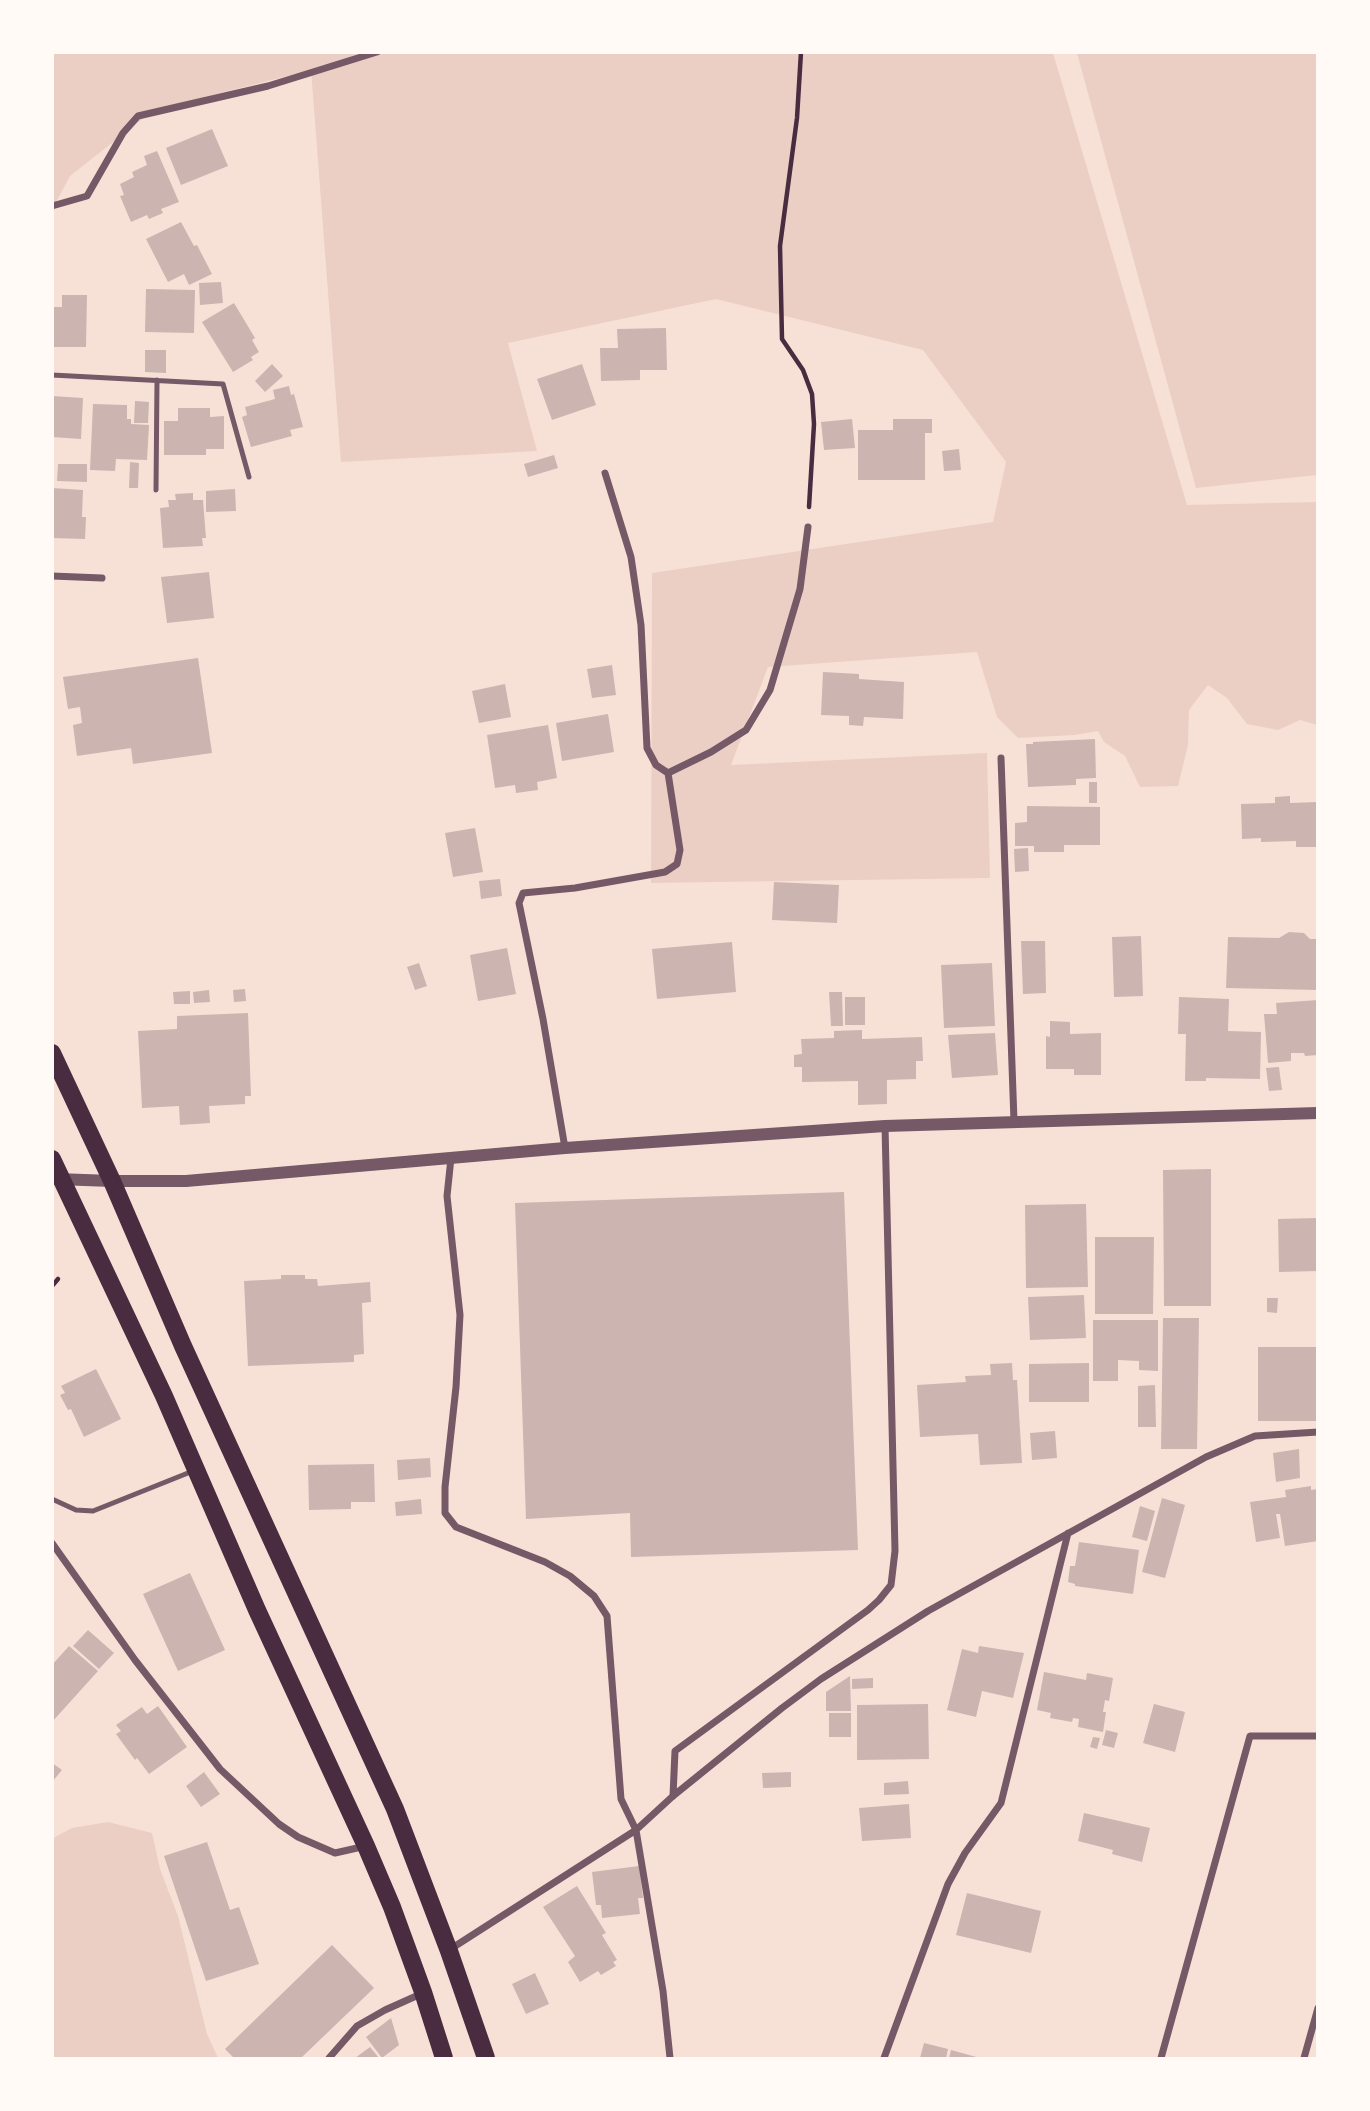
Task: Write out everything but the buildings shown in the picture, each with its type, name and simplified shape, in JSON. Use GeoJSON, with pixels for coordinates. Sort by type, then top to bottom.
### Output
{"type":"FeatureCollection","features":[{"type":"Feature","properties":{"kind":"main road"},"geometry":{"type":"LineString","coordinates":[[52,1053],[395,1810],[449,1951],[486,2059]]}},
{"type":"Feature","properties":{"kind":"main road"},"geometry":{"type":"LineString","coordinates":[[52,1159],[57,1179],[196,1470],[257,1611],[366,1846],[423,1992],[443,2059]]}},
{"type":"Feature","properties":{"kind":"street"},"geometry":{"type":"LineString","coordinates":[[52,206],[87,196],[123,133],[138,116],[268,86],[377,52]]}},
{"type":"Feature","properties":{"kind":"street"},"geometry":{"type":"LineString","coordinates":[[565,1148],[543,1019],[519,903],[523,893],[575,888],[665,872],[677,864],[680,850],[668,773],[656,765],[647,748],[641,625],[631,557],[605,473]]}},
{"type":"Feature","properties":{"kind":"street"},"geometry":{"type":"LineString","coordinates":[[668,773],[746,730],[771,690],[800,589],[808,527]]}},
{"type":"Feature","properties":{"kind":"street"},"geometry":{"type":"LineString","coordinates":[[52,576],[102,579]]}},
{"type":"Feature","properties":{"kind":"street"},"geometry":{"type":"LineString","coordinates":[[1001,758],[1014,1121]]}},
{"type":"Feature","properties":{"kind":"street"},"geometry":{"type":"LineString","coordinates":[[57,1179],[186,1181],[565,1148],[885,1126],[1318,1113]]}},
{"type":"Feature","properties":{"kind":"street"},"geometry":{"type":"LineString","coordinates":[[673,1796],[675,1751],[868,1610],[891,1585],[895,1551],[885,1126]]}},
{"type":"Feature","properties":{"kind":"street"},"geometry":{"type":"LineString","coordinates":[[451,1158],[447,1196],[460,1315],[445,1513],[456,1527],[545,1562],[570,1576],[594,1596],[607,1616],[621,1799],[636,1830],[663,1991],[670,2059]]}},
{"type":"Feature","properties":{"kind":"street"},"geometry":{"type":"LineString","coordinates":[[449,1951],[636,1830],[673,1796],[821,1679],[928,1611],[1206,1457],[1255,1436],[1318,1432]]}},
{"type":"Feature","properties":{"kind":"street"},"geometry":{"type":"LineString","coordinates":[[884,2059],[948,1884],[965,1853],[1001,1803],[1068,1533]]}},
{"type":"Feature","properties":{"kind":"street"},"geometry":{"type":"LineString","coordinates":[[52,1543],[135,1660],[220,1769],[279,1824],[308,1842],[335,1853],[366,1846]]}},
{"type":"Feature","properties":{"kind":"street"},"geometry":{"type":"LineString","coordinates":[[1161,2059],[1250,1736],[1318,1736]]}},
{"type":"Feature","properties":{"kind":"street"},"geometry":{"type":"LineString","coordinates":[[329,2059],[357,2026],[423,1992]]}},
{"type":"Feature","properties":{"kind":"street"},"geometry":{"type":"LineString","coordinates":[[1304,2059],[1318,2008]]}},
{"type":"Feature","properties":{"kind":"lane"},"geometry":{"type":"LineString","coordinates":[[52,375],[223,384],[248,477]]}},
{"type":"Feature","properties":{"kind":"lane"},"geometry":{"type":"LineString","coordinates":[[156,490],[157,380]]}},
{"type":"Feature","properties":{"kind":"lane"},"geometry":{"type":"LineString","coordinates":[[52,1499],[76,1510],[93,1511],[196,1470]]}},
{"type":"Feature","properties":{"kind":"path"},"geometry":{"type":"LineString","coordinates":[[801,52],[797,118],[780,246],[782,339],[803,370],[812,394],[814,424],[808,527]]}},
{"type":"Feature","properties":{"kind":"path"},"geometry":{"type":"LineString","coordinates":[[52,1286],[58,1279]]}},
{"type":"Feature","properties":{"kind":"shaded area"},"geometry":{"type":"Polygon","coordinates":[[[53,53],[1053,53],[1187,505],[1317,502],[1317,725],[1300,720],[1278,730],[1247,724],[1227,698],[1208,685],[1189,710],[1188,745],[1178,786],[1140,787],[1125,756],[1104,742],[1098,731],[1018,738],[997,717],[977,652],[768,667],[731,765],[987,753],[990,878],[651,883],[652,573],[993,522],[1006,462],[923,350],[716,299],[508,343],[537,451],[341,462],[311,70],[154,110],[70,176],[53,208],[53,53]]]}},
{"type":"Feature","properties":{"kind":"shaded area"},"geometry":{"type":"Polygon","coordinates":[[[1077,53],[1317,53],[1317,475],[1196,488],[1077,53]]]}},
{"type":"Feature","properties":{"kind":"shaded area"},"geometry":{"type":"Polygon","coordinates":[[[108,1822],[152,1833],[160,1869],[178,1916],[207,2034],[218,2058],[53,2058],[53,1838],[72,1828],[108,1822]]]}}]}
